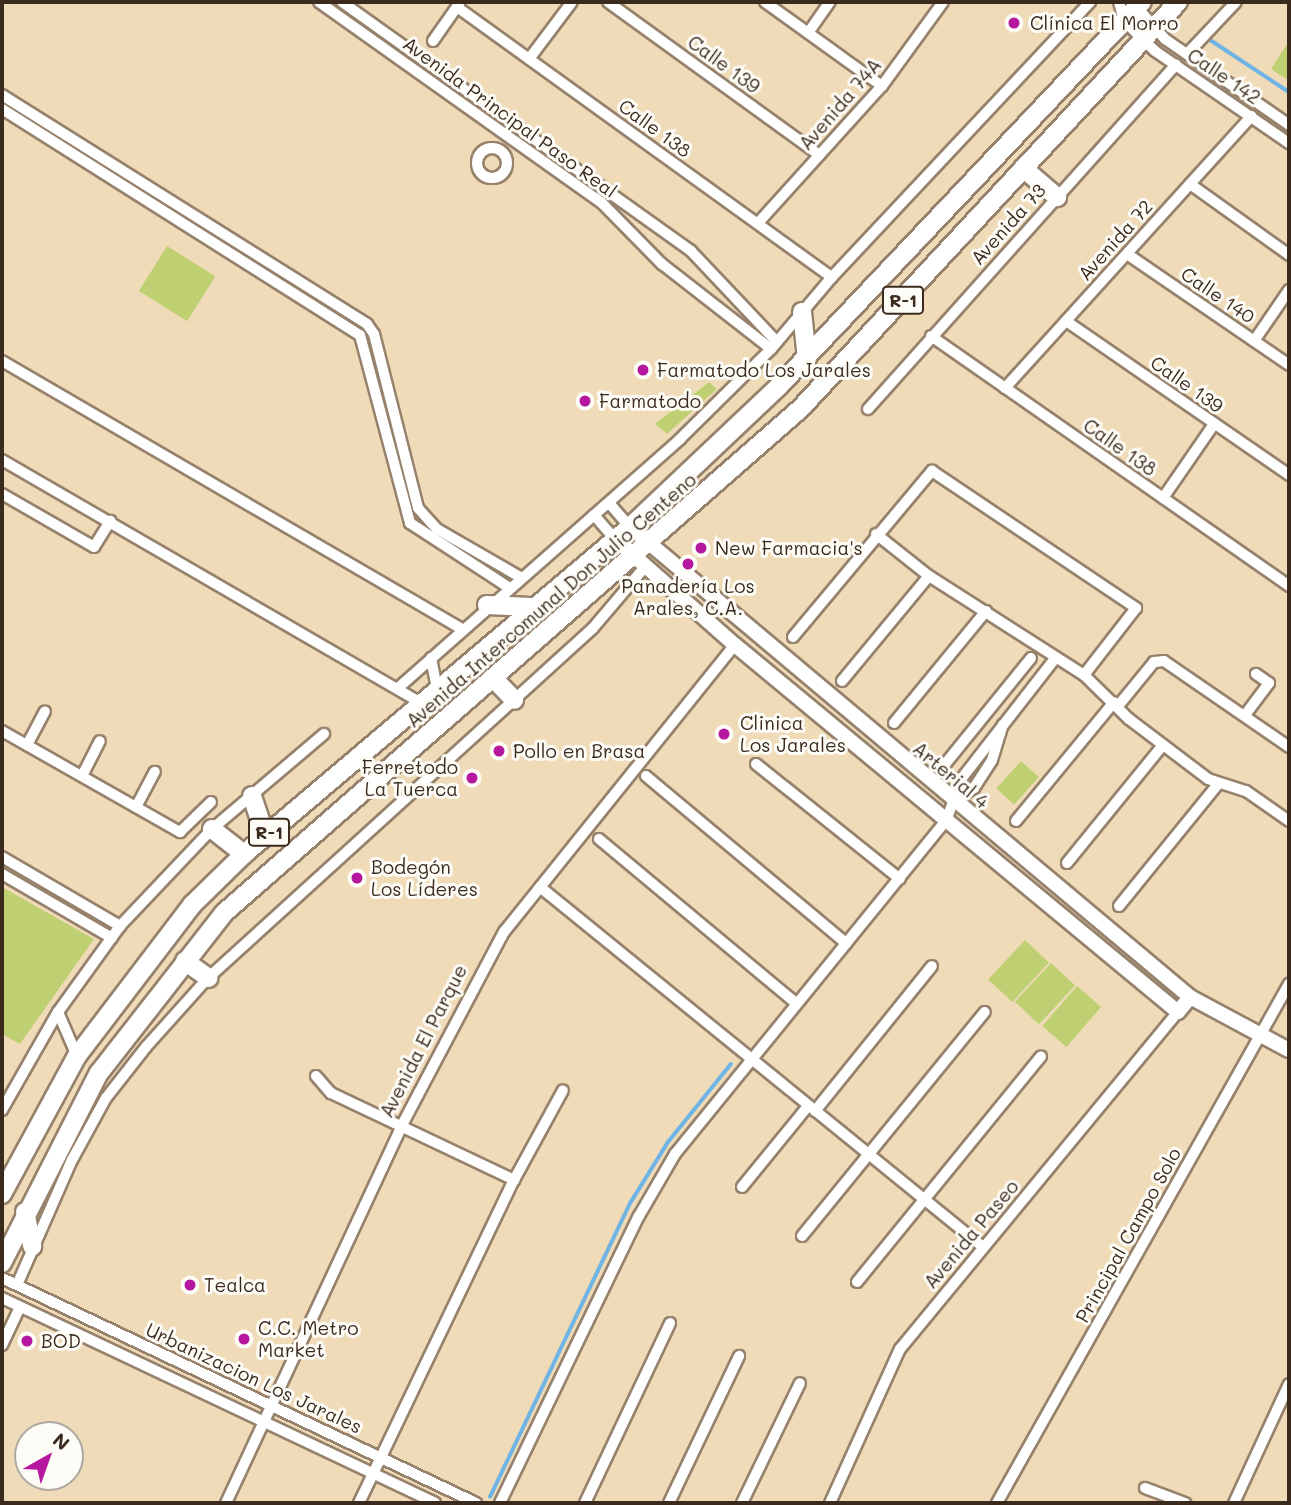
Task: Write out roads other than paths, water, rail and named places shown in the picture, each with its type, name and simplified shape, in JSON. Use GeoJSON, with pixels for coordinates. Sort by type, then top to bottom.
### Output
{"type":"FeatureCollection","features":[{"type":"Feature","properties":{"kind":"main road","name":"Avenida Intercomunal Don Julio Centeno"},"geometry":{"type":"LineString","coordinates":[[2,1263],[25,1212],[99,1073],[224,913],[293,848],[639,562],[648,545],[801,408],[1178,2]]}},
{"type":"Feature","properties":{"kind":"main road","name":"Avenida Intercomunal Don Julio Centeno"},"geometry":{"type":"LineString","coordinates":[[2,1194],[77,1056],[141,966],[192,905],[265,835],[531,607],[629,527],[807,359],[1131,7]]}},
{"type":"Feature","properties":{"kind":"main road"},"geometry":{"type":"LineString","coordinates":[[1023,168],[1057,197]]}},
{"type":"Feature","properties":{"kind":"main road"},"geometry":{"type":"LineString","coordinates":[[802,312],[807,359]]}},
{"type":"Feature","properties":{"kind":"main road"},"geometry":{"type":"LineString","coordinates":[[487,605],[531,607]]}},
{"type":"Feature","properties":{"kind":"main road"},"geometry":{"type":"LineString","coordinates":[[495,679],[514,700]]}},
{"type":"Feature","properties":{"kind":"main road"},"geometry":{"type":"LineString","coordinates":[[252,796],[265,835]]}},
{"type":"Feature","properties":{"kind":"main road"},"geometry":{"type":"LineString","coordinates":[[212,829],[244,854]]}},
{"type":"Feature","properties":{"kind":"main road"},"geometry":{"type":"LineString","coordinates":[[185,961],[208,978]]}},
{"type":"Feature","properties":{"kind":"main road"},"geometry":{"type":"LineString","coordinates":[[25,1212],[32,1246]]}},
{"type":"Feature","properties":{"kind":"street","name":"Avenida Principal Paso Real"},"geometry":{"type":"LineString","coordinates":[[318,2],[602,203],[662,264],[774,345]]}},
{"type":"Feature","properties":{"kind":"street","name":"Avenida Principal Paso Real"},"geometry":{"type":"LineString","coordinates":[[342,2],[691,251],[774,345]]}},
{"type":"Feature","properties":{"kind":"street"},"geometry":{"type":"LineString","coordinates":[[529,59],[572,2]]}},
{"type":"Feature","properties":{"kind":"street","name":"Calle 139"},"geometry":{"type":"LineString","coordinates":[[608,2],[819,155]]}},
{"type":"Feature","properties":{"kind":"street"},"geometry":{"type":"LineString","coordinates":[[765,2],[882,86]]}},
{"type":"Feature","properties":{"kind":"street"},"geometry":{"type":"LineString","coordinates":[[808,33],[830,2]]}},
{"type":"Feature","properties":{"kind":"street","name":"Avenida 74A"},"geometry":{"type":"LineString","coordinates":[[758,223],[882,86],[943,2]]}},
{"type":"Feature","properties":{"kind":"street","name":"Avenida Intercomunal Don Julio Centeno"},"geometry":{"type":"LineString","coordinates":[[398,688],[487,605],[609,503],[774,345],[832,277],[1090,2]]}},
{"type":"Feature","properties":{"kind":"street"},"geometry":{"type":"LineString","coordinates":[[1187,54],[1236,2]]}},
{"type":"Feature","properties":{"kind":"street"},"geometry":{"type":"LineString","coordinates":[[433,41],[459,5]]}},
{"type":"Feature","properties":{"kind":"street","name":"Calle 138"},"geometry":{"type":"LineString","coordinates":[[459,5],[529,59],[832,277]]}},
{"type":"Feature","properties":{"kind":"street","name":"Calle 142"},"geometry":{"type":"LineString","coordinates":[[1131,7],[1149,34],[1176,65],[1289,143]]}},
{"type":"Feature","properties":{"kind":"street","name":"Calle 142"},"geometry":{"type":"LineString","coordinates":[[1131,7],[1149,34],[1187,54],[1289,125]]}},
{"type":"Feature","properties":{"kind":"street","name":"Avenida 73"},"geometry":{"type":"LineString","coordinates":[[868,409],[1176,65]]}},
{"type":"Feature","properties":{"kind":"street"},"geometry":{"type":"LineString","coordinates":[[2,95],[214,227],[365,331],[418,508],[437,529],[520,578]]}},
{"type":"Feature","properties":{"kind":"street"},"geometry":{"type":"LineString","coordinates":[[2,109],[365,331],[410,523],[508,587]]}},
{"type":"Feature","properties":{"kind":"street","name":"Avenida 72"},"geometry":{"type":"LineString","coordinates":[[1005,388],[1252,116]]}},
{"type":"Feature","properties":{"kind":"street"},"geometry":{"type":"LineString","coordinates":[[501,152],[515,141],[523,129]]}},
{"type":"Feature","properties":{"kind":"street"},"geometry":{"type":"LineString","coordinates":[[1190,184],[1289,255]]}},
{"type":"Feature","properties":{"kind":"street"},"geometry":{"type":"LineString","coordinates":[[636,238],[651,221]]}},
{"type":"Feature","properties":{"kind":"street"},"geometry":{"type":"LineString","coordinates":[[208,237],[214,227]]}},
{"type":"Feature","properties":{"kind":"street","name":"Calle 140"},"geometry":{"type":"LineString","coordinates":[[1127,254],[1289,365]]}},
{"type":"Feature","properties":{"kind":"street"},"geometry":{"type":"LineString","coordinates":[[1254,341],[1289,290]]}},
{"type":"Feature","properties":{"kind":"street","name":"Calle 139"},"geometry":{"type":"LineString","coordinates":[[1066,321],[1289,475]]}},
{"type":"Feature","properties":{"kind":"street","name":"Calle 138"},"geometry":{"type":"LineString","coordinates":[[931,336],[1289,586]]}},
{"type":"Feature","properties":{"kind":"street"},"geometry":{"type":"LineString","coordinates":[[2,361],[462,629]]}},
{"type":"Feature","properties":{"kind":"street"},"geometry":{"type":"LineString","coordinates":[[1163,498],[1214,424]]}},
{"type":"Feature","properties":{"kind":"street"},"geometry":{"type":"LineString","coordinates":[[2,460],[419,702]]}},
{"type":"Feature","properties":{"kind":"street"},"geometry":{"type":"LineString","coordinates":[[793,638],[876,534],[932,471],[1134,607],[1084,675]]}},
{"type":"Feature","properties":{"kind":"street"},"geometry":{"type":"LineString","coordinates":[[2,494],[94,547],[110,521]]}},
{"type":"Feature","properties":{"kind":"street","name":"Arterial 4"},"geometry":{"type":"LineString","coordinates":[[609,503],[648,545],[748,630],[1191,997],[1289,1051]]}},
{"type":"Feature","properties":{"kind":"street","name":"Arterial 4"},"geometry":{"type":"LineString","coordinates":[[594,515],[639,562],[735,646],[1178,1013]]}},
{"type":"Feature","properties":{"kind":"street"},"geometry":{"type":"LineString","coordinates":[[876,534],[929,576],[986,611],[1054,660],[1084,675],[1164,745],[1218,784],[1246,791],[1289,821]]}},
{"type":"Feature","properties":{"kind":"street","name":"Avenida Intercomunal Don Julio Centeno"},"geometry":{"type":"LineString","coordinates":[[17,1285],[32,1246],[106,1098],[208,978],[593,628],[639,562]]}},
{"type":"Feature","properties":{"kind":"street"},"geometry":{"type":"LineString","coordinates":[[842,681],[929,576]]}},
{"type":"Feature","properties":{"kind":"street"},"geometry":{"type":"LineString","coordinates":[[894,723],[986,611]]}},
{"type":"Feature","properties":{"kind":"street"},"geometry":{"type":"LineString","coordinates":[[735,646],[748,630]]}},
{"type":"Feature","properties":{"kind":"street","name":"Avenida El Parque"},"geometry":{"type":"LineString","coordinates":[[226,1503],[401,1127],[483,967],[504,932],[735,646]]}},
{"type":"Feature","properties":{"kind":"street"},"geometry":{"type":"LineString","coordinates":[[431,658],[437,688]]}},
{"type":"Feature","properties":{"kind":"street"},"geometry":{"type":"LineString","coordinates":[[946,763],[1031,658]]}},
{"type":"Feature","properties":{"kind":"street"},"geometry":{"type":"LineString","coordinates":[[500,1503],[658,1181],[751,1059],[946,821],[953,802],[974,788],[992,760],[1003,724],[1054,660]]}},
{"type":"Feature","properties":{"kind":"street"},"geometry":{"type":"LineString","coordinates":[[1016,821],[1154,662],[1164,661],[1289,747]]}},
{"type":"Feature","properties":{"kind":"street"},"geometry":{"type":"LineString","coordinates":[[1245,715],[1269,683],[1256,674]]}},
{"type":"Feature","properties":{"kind":"street"},"geometry":{"type":"LineString","coordinates":[[1005,691],[1020,704]]}},
{"type":"Feature","properties":{"kind":"street"},"geometry":{"type":"LineString","coordinates":[[27,745],[45,711]]}},
{"type":"Feature","properties":{"kind":"street"},"geometry":{"type":"LineString","coordinates":[[2,731],[180,832],[211,802]]}},
{"type":"Feature","properties":{"kind":"street"},"geometry":{"type":"LineString","coordinates":[[2,1110],[58,1012],[120,926],[212,829],[324,734]]}},
{"type":"Feature","properties":{"kind":"street"},"geometry":{"type":"LineString","coordinates":[[82,776],[100,741]]}},
{"type":"Feature","properties":{"kind":"street"},"geometry":{"type":"LineString","coordinates":[[1067,863],[1164,745]]}},
{"type":"Feature","properties":{"kind":"street"},"geometry":{"type":"LineString","coordinates":[[756,764],[900,879]]}},
{"type":"Feature","properties":{"kind":"street"},"geometry":{"type":"LineString","coordinates":[[136,807],[155,772]]}},
{"type":"Feature","properties":{"kind":"street"},"geometry":{"type":"LineString","coordinates":[[646,776],[846,943]]}},
{"type":"Feature","properties":{"kind":"street"},"geometry":{"type":"LineString","coordinates":[[1119,906],[1218,784]]}},
{"type":"Feature","properties":{"kind":"street"},"geometry":{"type":"LineString","coordinates":[[599,839],[796,1003]]}},
{"type":"Feature","properties":{"kind":"street"},"geometry":{"type":"LineString","coordinates":[[2,857],[120,926]]}},
{"type":"Feature","properties":{"kind":"street"},"geometry":{"type":"LineString","coordinates":[[2,874],[112,938]]}},
{"type":"Feature","properties":{"kind":"street"},"geometry":{"type":"LineString","coordinates":[[540,887],[983,1247]]}},
{"type":"Feature","properties":{"kind":"street"},"geometry":{"type":"LineString","coordinates":[[742,1187],[932,967]]}},
{"type":"Feature","properties":{"kind":"street","name":"Principal Campo Solo"},"geometry":{"type":"LineString","coordinates":[[997,1503],[1289,984]]}},
{"type":"Feature","properties":{"kind":"street"},"geometry":{"type":"LineString","coordinates":[[1178,1013],[1191,997]]}},
{"type":"Feature","properties":{"kind":"street"},"geometry":{"type":"LineString","coordinates":[[58,1012],[77,1056]]}},
{"type":"Feature","properties":{"kind":"street"},"geometry":{"type":"LineString","coordinates":[[802,1236],[985,1012]]}},
{"type":"Feature","properties":{"kind":"street","name":"Avenida Paseo"},"geometry":{"type":"LineString","coordinates":[[830,1503],[900,1349],[1178,1013]]}},
{"type":"Feature","properties":{"kind":"street"},"geometry":{"type":"LineString","coordinates":[[857,1282],[1041,1056]]}},
{"type":"Feature","properties":{"kind":"street"},"geometry":{"type":"LineString","coordinates":[[316,1076],[331,1093],[514,1180]]}},
{"type":"Feature","properties":{"kind":"street"},"geometry":{"type":"LineString","coordinates":[[359,1503],[514,1180],[563,1090]]}},
{"type":"Feature","properties":{"kind":"street","name":"Urbanizacion Los Jarales"},"geometry":{"type":"LineString","coordinates":[[2,1278],[476,1503]]}},
{"type":"Feature","properties":{"kind":"street","name":"Urbanizacion Los Jarales"},"geometry":{"type":"LineString","coordinates":[[2,1298],[435,1503]]}},
{"type":"Feature","properties":{"kind":"street"},"geometry":{"type":"LineString","coordinates":[[2,1345],[20,1307]]}},
{"type":"Feature","properties":{"kind":"street"},"geometry":{"type":"LineString","coordinates":[[585,1503],[670,1324]]}},
{"type":"Feature","properties":{"kind":"street"},"geometry":{"type":"LineString","coordinates":[[669,1503],[739,1356]]}},
{"type":"Feature","properties":{"kind":"street"},"geometry":{"type":"LineString","coordinates":[[742,1503],[800,1384]]}},
{"type":"Feature","properties":{"kind":"street"},"geometry":{"type":"LineString","coordinates":[[1234,1503],[1289,1384]]}},
{"type":"Feature","properties":{"kind":"street"},"geometry":{"type":"LineString","coordinates":[[1144,1488],[1179,1502]]}},
{"type":"Feature","properties":{"kind":"waterway"},"geometry":{"type":"LineString","coordinates":[[1209,39],[1289,92]]}},
{"type":"Feature","properties":{"kind":"waterway"},"geometry":{"type":"LineString","coordinates":[[490,1497],[631,1202],[668,1142],[731,1064]]}},
{"type":"Feature","properties":{"kind":"place","name":"Clínica El Morro"},"geometry":{"type":"Point","coordinates":[1014,23]}},
{"type":"Feature","properties":{"kind":"place","name":"Farmatodo Los Jarales"},"geometry":{"type":"Point","coordinates":[643,370]}},
{"type":"Feature","properties":{"kind":"place","name":"Farmatodo"},"geometry":{"type":"Point","coordinates":[585,401]}},
{"type":"Feature","properties":{"kind":"place","name":"New Farmacia's"},"geometry":{"type":"Point","coordinates":[701,548]}},
{"type":"Feature","properties":{"kind":"place","name":"Panadería Los Arales, C.A."},"geometry":{"type":"Point","coordinates":[688,564]}},
{"type":"Feature","properties":{"kind":"place","name":"Clinica Los Jarales"},"geometry":{"type":"Point","coordinates":[724,734]}},
{"type":"Feature","properties":{"kind":"place","name":"Pollo en Brasa"},"geometry":{"type":"Point","coordinates":[499,751]}},
{"type":"Feature","properties":{"kind":"place","name":"Ferretodo La Tuerca"},"geometry":{"type":"Point","coordinates":[472,778]}},
{"type":"Feature","properties":{"kind":"place","name":"Bodegón Los Líderes"},"geometry":{"type":"Point","coordinates":[357,878]}},
{"type":"Feature","properties":{"kind":"place","name":"Tealca"},"geometry":{"type":"Point","coordinates":[190,1285]}},
{"type":"Feature","properties":{"kind":"place","name":"C.C. Metro Market"},"geometry":{"type":"Point","coordinates":[244,1339]}},
{"type":"Feature","properties":{"kind":"place","name":"BOD"},"geometry":{"type":"Point","coordinates":[27,1341]}}]}
